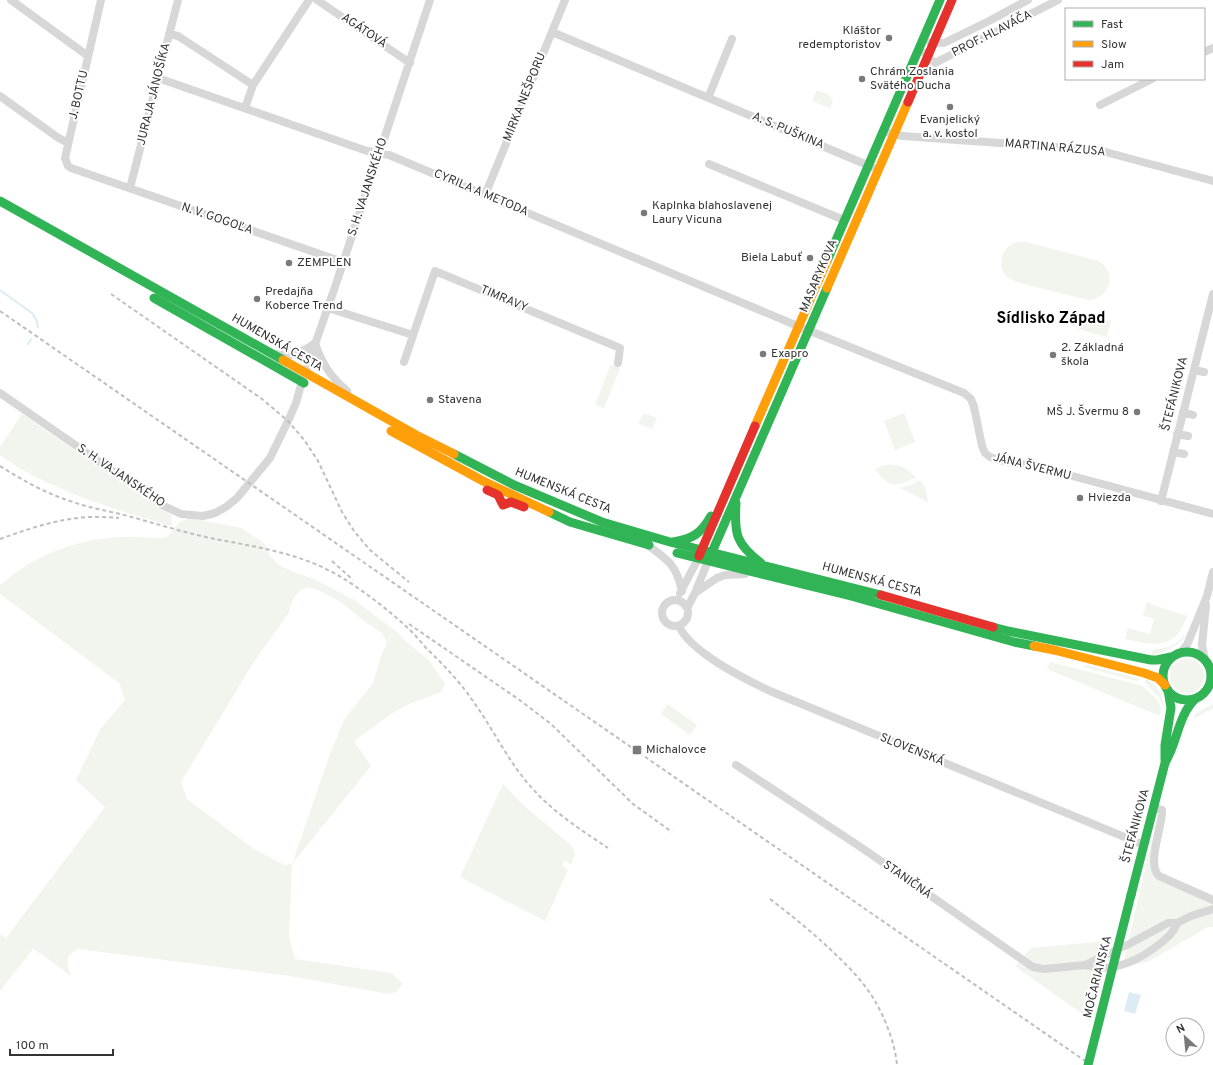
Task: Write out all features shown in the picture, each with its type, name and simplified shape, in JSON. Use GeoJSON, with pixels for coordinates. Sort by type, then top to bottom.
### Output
{"type":"FeatureCollection","features":[{"type":"Feature","properties":{"kind":"main road","name":"MASARYKOVA"},"geometry":{"type":"LineString","coordinates":[[700,554],[844,220],[922,44],[937,1]]}},
{"type":"Feature","properties":{"kind":"main road","name":"MASARYKOVA"},"geometry":{"type":"LineString","coordinates":[[708,561],[921,72],[931,60],[934,42],[950,4]]}},
{"type":"Feature","properties":{"kind":"main road","name":"HUMENSKÁ CESTA"},"geometry":{"type":"LineString","coordinates":[[0,201],[262,348],[303,377],[314,388]]}},
{"type":"Feature","properties":{"kind":"main road","name":"HUMENSKÁ CESTA"},"geometry":{"type":"LineString","coordinates":[[0,210],[303,377],[368,408],[416,435],[514,485],[602,522],[670,542],[700,554],[708,561],[851,596],[1014,642],[1054,650],[1144,673],[1158,678],[1166,688]]}},
{"type":"Feature","properties":{"kind":"main road","name":"HUMENSKÁ CESTA"},"geometry":{"type":"LineString","coordinates":[[340,403],[483,481],[570,522],[646,544],[700,554],[712,552],[864,590],[1022,634],[1151,660],[1176,655]]}},
{"type":"Feature","properties":{"kind":"main road"},"geometry":{"type":"LineString","coordinates":[[483,481],[486,490],[498,495],[503,505],[511,502],[526,509],[537,506]]}},
{"type":"Feature","properties":{"kind":"main road"},"geometry":{"type":"LineString","coordinates":[[737,492],[734,524],[737,536],[742,547],[748,554],[763,565]]}},
{"type":"Feature","properties":{"kind":"main road"},"geometry":{"type":"LineString","coordinates":[[670,542],[690,539],[701,531],[725,496]]}},
{"type":"Feature","properties":{"kind":"main road"},"geometry":{"type":"LineString","coordinates":[[1184,652],[1194,652],[1202,656],[1209,666],[1211,672],[1211,682],[1209,686],[1186,707],[1179,725],[1174,745],[1165,764],[1165,745],[1171,708],[1163,673],[1166,664],[1176,655],[1184,652]]}},
{"type":"Feature","properties":{"kind":"main road"},"geometry":{"type":"LineString","coordinates":[[1166,688],[1174,696],[1182,699],[1213,692]]}},
{"type":"Feature","properties":{"kind":"main road","name":"ŠTEFÁNIKOVA"},"geometry":{"type":"LineString","coordinates":[[1131,895],[1165,764]]}},
{"type":"Feature","properties":{"kind":"main road","name":"MOČARIANSKA"},"geometry":{"type":"LineString","coordinates":[[1088,1065],[1131,895]]}},
{"type":"Feature","properties":{"kind":"street"},"geometry":{"type":"LineString","coordinates":[[10,0],[88,56]]}},
{"type":"Feature","properties":{"kind":"street","name":"J. BOTTU"},"geometry":{"type":"LineString","coordinates":[[92,175],[71,168],[68,166],[65,158],[101,0]]}},
{"type":"Feature","properties":{"kind":"street","name":"JURAJA JÁNOŠÍKA"},"geometry":{"type":"LineString","coordinates":[[130,188],[178,0]]}},
{"type":"Feature","properties":{"kind":"street"},"geometry":{"type":"LineString","coordinates":[[245,108],[253,85],[309,0]]}},
{"type":"Feature","properties":{"kind":"street","name":"AGÁTOVÁ"},"geometry":{"type":"LineString","coordinates":[[317,0],[410,63]]}},
{"type":"Feature","properties":{"kind":"street","name":"S. H. VAJANSKÉHO"},"geometry":{"type":"LineString","coordinates":[[0,393],[162,505],[181,514],[203,516],[215,513],[226,508],[237,498],[270,458],[296,403],[303,377],[328,308],[430,0]]}},
{"type":"Feature","properties":{"kind":"street","name":"MIRKA NEŠPORU"},"geometry":{"type":"LineString","coordinates":[[485,195],[565,0]]}},
{"type":"Feature","properties":{"kind":"street","name":"PROF. HLAVÁČA"},"geometry":{"type":"LineString","coordinates":[[922,44],[934,42],[944,43],[1028,0]]}},
{"type":"Feature","properties":{"kind":"street","name":"PROF. HLAVÁČA"},"geometry":{"type":"LineString","coordinates":[[931,60],[994,33],[1058,0]]}},
{"type":"Feature","properties":{"kind":"street"},"geometry":{"type":"LineString","coordinates":[[937,1],[950,4]]}},
{"type":"Feature","properties":{"kind":"street"},"geometry":{"type":"LineString","coordinates":[[989,21],[994,33]]}},
{"type":"Feature","properties":{"kind":"street","name":"A. S. PUŠKINA"},"geometry":{"type":"LineString","coordinates":[[552,32],[878,170]]}},
{"type":"Feature","properties":{"kind":"street"},"geometry":{"type":"LineString","coordinates":[[169,34],[178,36],[253,85]]}},
{"type":"Feature","properties":{"kind":"street"},"geometry":{"type":"LineString","coordinates":[[708,98],[732,39]]}},
{"type":"Feature","properties":{"kind":"street"},"geometry":{"type":"LineString","coordinates":[[922,44],[931,60]]}},
{"type":"Feature","properties":{"kind":"street","name":"CYRILA A METODA"},"geometry":{"type":"LineString","coordinates":[[158,78],[367,151],[389,155],[808,330]]}},
{"type":"Feature","properties":{"kind":"street"},"geometry":{"type":"LineString","coordinates":[[1100,105],[1150,80]]}},
{"type":"Feature","properties":{"kind":"street"},"geometry":{"type":"LineString","coordinates":[[0,96],[57,138],[68,142]]}},
{"type":"Feature","properties":{"kind":"street","name":"MARTINA RÁZUSA"},"geometry":{"type":"LineString","coordinates":[[883,131],[893,135],[1098,150],[1213,181]]}},
{"type":"Feature","properties":{"kind":"street"},"geometry":{"type":"LineString","coordinates":[[709,164],[844,220]]}},
{"type":"Feature","properties":{"kind":"street","name":"N. V. GOGOĽA"},"geometry":{"type":"LineString","coordinates":[[92,175],[343,262]]}},
{"type":"Feature","properties":{"kind":"street"},"geometry":{"type":"LineString","coordinates":[[832,249],[841,254]]}},
{"type":"Feature","properties":{"kind":"street","name":"TIMRAVY"},"geometry":{"type":"LineString","coordinates":[[404,362],[436,271],[620,348],[618,363]]}},
{"type":"Feature","properties":{"kind":"street","name":"ŠTEFÁNIKOVA"},"geometry":{"type":"LineString","coordinates":[[1161,500],[1213,294]]}},
{"type":"Feature","properties":{"kind":"street"},"geometry":{"type":"LineString","coordinates":[[328,308],[413,335]]}},
{"type":"Feature","properties":{"kind":"street","name":"JÁNA ŠVERMU"},"geometry":{"type":"LineString","coordinates":[[808,330],[964,393],[971,400],[974,407],[982,446],[985,453],[990,457],[1039,468],[1213,514]]}},
{"type":"Feature","properties":{"kind":"street"},"geometry":{"type":"LineString","coordinates":[[262,348],[285,356],[306,350],[315,343],[330,375],[368,408]]}},
{"type":"Feature","properties":{"kind":"street"},"geometry":{"type":"LineString","coordinates":[[1194,370],[1204,372]]}},
{"type":"Feature","properties":{"kind":"street"},"geometry":{"type":"LineString","coordinates":[[1188,391],[1198,393]]}},
{"type":"Feature","properties":{"kind":"street"},"geometry":{"type":"LineString","coordinates":[[1183,412],[1193,415]]}},
{"type":"Feature","properties":{"kind":"street"},"geometry":{"type":"LineString","coordinates":[[1178,434],[1188,436]]}},
{"type":"Feature","properties":{"kind":"street"},"geometry":{"type":"LineString","coordinates":[[1173,452],[1184,454]]}},
{"type":"Feature","properties":{"kind":"street"},"geometry":{"type":"LineString","coordinates":[[646,544],[666,558],[673,566],[678,576],[682,591]]}},
{"type":"Feature","properties":{"kind":"street"},"geometry":{"type":"LineString","coordinates":[[676,600],[700,554]]}},
{"type":"Feature","properties":{"kind":"street"},"geometry":{"type":"LineString","coordinates":[[687,608],[708,561]]}},
{"type":"Feature","properties":{"kind":"street"},"geometry":{"type":"LineString","coordinates":[[1209,666],[1202,645],[1207,596],[1213,572]]}},
{"type":"Feature","properties":{"kind":"street"},"geometry":{"type":"LineString","coordinates":[[695,593],[712,580],[721,577],[756,573]]}},
{"type":"Feature","properties":{"kind":"street"},"geometry":{"type":"LineString","coordinates":[[1176,655],[1187,644],[1207,596]]}},
{"type":"Feature","properties":{"kind":"street"},"geometry":{"type":"LineString","coordinates":[[676,600],[684,603],[687,608],[687,619],[679,626],[675,627],[669,625],[664,620],[662,615],[665,604],[670,601],[676,600]]}},
{"type":"Feature","properties":{"kind":"street","name":"SLOVENSKÁ"},"geometry":{"type":"LineString","coordinates":[[679,626],[681,631],[698,649],[734,673],[770,691],[1144,845]]}},
{"type":"Feature","properties":{"kind":"street","name":"STANIČNÁ"},"geometry":{"type":"LineString","coordinates":[[736,765],[862,848],[1033,967],[1044,969],[1085,965],[1168,923],[1177,923],[1191,916],[1213,909]]}},
{"type":"Feature","properties":{"kind":"street"},"geometry":{"type":"LineString","coordinates":[[1154,808],[1162,810],[1163,818],[1154,859],[1155,872],[1159,876],[1213,900]]}},
{"type":"Feature","properties":{"kind":"street","name":"STANIČNÁ"},"geometry":{"type":"LineString","coordinates":[[1085,965],[1091,967],[1109,968],[1132,962],[1154,948],[1175,931],[1177,923]]}},
{"type":"Feature","properties":{"kind":"shaded area"},"geometry":{"type":"Polygon","coordinates":[[[817,90],[829,95],[833,101],[830,108],[812,101],[817,90]]]}},
{"type":"Feature","properties":{"kind":"shaded area"},"geometry":{"type":"Polygon","coordinates":[[[1025,242],[1099,261],[1105,266],[1110,278],[1107,290],[1096,298],[1089,300],[1015,281],[1003,271],[1001,261],[1006,250],[1012,244],[1025,242]]]}},
{"type":"Feature","properties":{"kind":"shaded area"},"geometry":{"type":"Polygon","coordinates":[[[1082,313],[1111,321],[1107,337],[1078,329],[1082,313]]]}},
{"type":"Feature","properties":{"kind":"shaded area"},"geometry":{"type":"Polygon","coordinates":[[[611,364],[620,368],[604,408],[595,405],[611,364]]]}},
{"type":"Feature","properties":{"kind":"shaded area"},"geometry":{"type":"Polygon","coordinates":[[[644,413],[657,418],[652,429],[638,423],[644,413]]]}},
{"type":"Feature","properties":{"kind":"shaded area"},"geometry":{"type":"Polygon","coordinates":[[[904,413],[915,442],[895,450],[884,421],[904,413]]]}},
{"type":"Feature","properties":{"kind":"shaded area"},"geometry":{"type":"Polygon","coordinates":[[[22,414],[157,507],[172,515],[171,526],[114,509],[59,488],[17,467],[0,455],[0,447],[22,414]]]}},
{"type":"Feature","properties":{"kind":"shaded area"},"geometry":{"type":"Polygon","coordinates":[[[885,465],[902,467],[916,477],[903,483],[889,483],[884,480],[875,469],[885,465]]]}},
{"type":"Feature","properties":{"kind":"shaded area"},"geometry":{"type":"Polygon","coordinates":[[[920,480],[925,487],[928,503],[900,488],[920,480]]]}},
{"type":"Feature","properties":{"kind":"shaded area"},"geometry":{"type":"Polygon","coordinates":[[[190,518],[241,528],[265,544],[270,556],[279,565],[316,580],[356,601],[398,633],[405,641],[429,660],[445,684],[441,692],[409,704],[393,713],[354,741],[371,766],[292,864],[289,937],[295,959],[391,973],[403,984],[396,992],[389,994],[290,976],[79,949],[71,954],[68,960],[68,967],[71,976],[33,949],[0,991],[0,934],[6,938],[105,807],[76,780],[101,728],[125,700],[119,683],[0,594],[0,585],[18,571],[38,559],[70,546],[104,538],[167,537],[180,522],[190,518]],[[308,587],[300,590],[293,599],[288,614],[255,660],[181,782],[187,799],[254,849],[284,865],[292,864],[330,754],[344,720],[373,683],[381,656],[387,643],[382,633],[364,621],[341,602],[320,591],[308,587]]]}},
{"type":"Feature","properties":{"kind":"shaded area"},"geometry":{"type":"Polygon","coordinates":[[[1147,602],[1187,616],[1180,631],[1175,637],[1169,641],[1155,644],[1125,639],[1128,628],[1150,634],[1154,618],[1143,616],[1147,602]]]}},
{"type":"Feature","properties":{"kind":"shaded area"},"geometry":{"type":"Polygon","coordinates":[[[1185,636],[1183,640],[1175,646],[1151,656],[1153,649],[1170,646],[1185,636]]]}},
{"type":"Feature","properties":{"kind":"shaded area"},"geometry":{"type":"Polygon","coordinates":[[[1184,659],[1190,659],[1194,660],[1201,666],[1204,676],[1203,683],[1197,690],[1190,693],[1184,693],[1180,692],[1173,686],[1170,679],[1170,673],[1171,669],[1177,662],[1184,659]]]}},
{"type":"Feature","properties":{"kind":"shaded area"},"geometry":{"type":"Polygon","coordinates":[[[1050,662],[1143,686],[1157,700],[1161,708],[1160,716],[1047,669],[1050,662]]]}},
{"type":"Feature","properties":{"kind":"shaded area"},"geometry":{"type":"Polygon","coordinates":[[[1085,665],[1141,679],[1137,681],[1084,667],[1085,665]]]}},
{"type":"Feature","properties":{"kind":"shaded area"},"geometry":{"type":"Polygon","coordinates":[[[1145,679],[1153,684],[1159,691],[1163,700],[1164,709],[1159,697],[1145,683],[1145,679]]]}},
{"type":"Feature","properties":{"kind":"shaded area"},"geometry":{"type":"Polygon","coordinates":[[[668,704],[697,725],[690,735],[661,714],[668,704]]]}},
{"type":"Feature","properties":{"kind":"shaded area"},"geometry":{"type":"Polygon","coordinates":[[[1213,704],[1213,709],[1194,719],[1195,714],[1213,704]]]}},
{"type":"Feature","properties":{"kind":"shaded area"},"geometry":{"type":"Polygon","coordinates":[[[503,784],[523,805],[571,845],[574,850],[571,865],[565,860],[562,865],[568,870],[545,921],[460,877],[503,784]]]}},
{"type":"Feature","properties":{"kind":"shaded area"},"geometry":{"type":"Polygon","coordinates":[[[1158,814],[1151,858],[1152,873],[1157,879],[1213,904],[1213,927],[1208,927],[1149,961],[1122,968],[1158,814]]]}},
{"type":"Feature","properties":{"kind":"shaded area"},"geometry":{"type":"Polygon","coordinates":[[[1107,941],[1088,1018],[1015,966],[1031,948],[1107,941]]]}},
{"type":"Feature","properties":{"kind":"shaded area"},"geometry":{"type":"Polygon","coordinates":[[[1129,992],[1141,995],[1135,1014],[1124,1011],[1129,992]]]}},
{"type":"Feature","properties":{"kind":"waterway"},"geometry":{"type":"LineString","coordinates":[[0,290],[32,313],[36,319],[38,327]]}},
{"type":"Feature","properties":{"kind":"waterway"},"geometry":{"type":"LineString","coordinates":[[28,344],[31,339]]}},
{"type":"Feature","properties":{"kind":"railway"},"geometry":{"type":"LineString","coordinates":[[111,294],[262,399],[288,421],[305,441],[318,461],[342,512],[354,531],[370,550],[409,582]]}},
{"type":"Feature","properties":{"kind":"railway"},"geometry":{"type":"LineString","coordinates":[[0,311],[1091,1065]]}},
{"type":"Feature","properties":{"kind":"railway"},"geometry":{"type":"LineString","coordinates":[[0,466],[25,481],[61,498],[92,508],[128,516],[193,534],[283,553],[315,564],[346,580],[380,604],[403,624],[452,674],[475,704],[516,768],[540,797],[568,820],[608,848]]}},
{"type":"Feature","properties":{"kind":"railway"},"geometry":{"type":"LineString","coordinates":[[0,539],[38,526],[68,519],[83,517],[119,518]]}},
{"type":"Feature","properties":{"kind":"railway"},"geometry":{"type":"LineString","coordinates":[[332,561],[353,580]]}},
{"type":"Feature","properties":{"kind":"railway"},"geometry":{"type":"LineString","coordinates":[[409,624],[521,701],[551,724],[633,804],[672,832]]}},
{"type":"Feature","properties":{"kind":"railway"},"geometry":{"type":"LineString","coordinates":[[770,899],[824,943],[866,987],[883,1016],[892,1041],[897,1065]]}},
{"type":"Feature","properties":{"kind":"traffic: fast"},"geometry":{"type":"LineString","coordinates":[[827,261],[940,0]]}},
{"type":"Feature","properties":{"kind":"traffic: fast"},"geometry":{"type":"LineString","coordinates":[[0,201],[283,360]]}},
{"type":"Feature","properties":{"kind":"traffic: fast"},"geometry":{"type":"LineString","coordinates":[[709,559],[827,288]]}},
{"type":"Feature","properties":{"kind":"traffic: fast"},"geometry":{"type":"LineString","coordinates":[[154,298],[304,383]]}},
{"type":"Feature","properties":{"kind":"traffic: fast"},"geometry":{"type":"LineString","coordinates":[[454,454],[514,485],[602,522],[670,542],[881,595]]}},
{"type":"Feature","properties":{"kind":"traffic: fast"},"geometry":{"type":"LineString","coordinates":[[736,503],[736,531],[738,538],[746,550],[761,563]]}},
{"type":"Feature","properties":{"kind":"traffic: fast"},"geometry":{"type":"LineString","coordinates":[[549,512],[570,522],[649,545]]}},
{"type":"Feature","properties":{"kind":"traffic: fast"},"geometry":{"type":"LineString","coordinates":[[673,542],[695,535],[704,527],[711,516]]}},
{"type":"Feature","properties":{"kind":"traffic: fast"},"geometry":{"type":"LineString","coordinates":[[677,553],[851,596],[1014,642],[1034,646]]}},
{"type":"Feature","properties":{"kind":"traffic: fast"},"geometry":{"type":"LineString","coordinates":[[993,627],[1151,660],[1171,657]]}},
{"type":"Feature","properties":{"kind":"traffic: fast"},"geometry":{"type":"LineString","coordinates":[[1182,652],[1192,652],[1204,659],[1211,671],[1211,676],[1211,681],[1204,693],[1192,700],[1182,700],[1174,696],[1167,689],[1163,681],[1163,671],[1167,663],[1174,656],[1182,652]]}},
{"type":"Feature","properties":{"kind":"traffic: fast"},"geometry":{"type":"LineString","coordinates":[[1165,760],[1165,745],[1171,708],[1168,690]]}},
{"type":"Feature","properties":{"kind":"traffic: fast"},"geometry":{"type":"LineString","coordinates":[[1131,895],[1165,763],[1184,715],[1195,699]]}},
{"type":"Feature","properties":{"kind":"traffic: fast"},"geometry":{"type":"LineString","coordinates":[[1088,1065],[1131,895]]}},
{"type":"Feature","properties":{"kind":"traffic: slow"},"geometry":{"type":"LineString","coordinates":[[827,288],[908,102]]}},
{"type":"Feature","properties":{"kind":"traffic: slow"},"geometry":{"type":"LineString","coordinates":[[755,426],[827,261]]}},
{"type":"Feature","properties":{"kind":"traffic: slow"},"geometry":{"type":"LineString","coordinates":[[283,360],[416,435],[454,454]]}},
{"type":"Feature","properties":{"kind":"traffic: slow"},"geometry":{"type":"LineString","coordinates":[[391,431],[483,481],[549,512]]}},
{"type":"Feature","properties":{"kind":"traffic: slow"},"geometry":{"type":"LineString","coordinates":[[1034,646],[1144,673],[1158,678],[1165,685]]}},
{"type":"Feature","properties":{"kind":"traffic: jam"},"geometry":{"type":"LineString","coordinates":[[908,102],[952,0]]}},
{"type":"Feature","properties":{"kind":"traffic: jam"},"geometry":{"type":"LineString","coordinates":[[699,556],[755,426]]}},
{"type":"Feature","properties":{"kind":"traffic: jam"},"geometry":{"type":"LineString","coordinates":[[487,490],[498,495],[503,505],[511,502],[524,507]]}},
{"type":"Feature","properties":{"kind":"traffic: jam"},"geometry":{"type":"LineString","coordinates":[[881,595],[993,627]]}},
{"type":"Feature","properties":{"kind":"place","name":"Kláštor redemptoristov"},"geometry":{"type":"Point","coordinates":[889,38]}},
{"type":"Feature","properties":{"kind":"place","name":"Chrám Zoslania Svätého Ducha"},"geometry":{"type":"Point","coordinates":[862,79]}},
{"type":"Feature","properties":{"kind":"place","name":"Evanjelický a. v. kostol"},"geometry":{"type":"Point","coordinates":[950,107]}},
{"type":"Feature","properties":{"kind":"place","name":"Kaplnka blahoslavenej Laury Vicuna"},"geometry":{"type":"Point","coordinates":[644,213]}},
{"type":"Feature","properties":{"kind":"place","name":"Biela Labuť"},"geometry":{"type":"Point","coordinates":[810,258]}},
{"type":"Feature","properties":{"kind":"place","name":"ZEMPLEN"},"geometry":{"type":"Point","coordinates":[289,263]}},
{"type":"Feature","properties":{"kind":"place","name":"Predajňa Koberce Trend"},"geometry":{"type":"Point","coordinates":[257,299]}},
{"type":"Feature","properties":{"kind":"place","name":"Exapro"},"geometry":{"type":"Point","coordinates":[763,354]}},
{"type":"Feature","properties":{"kind":"place","name":"2. Základná škola"},"geometry":{"type":"Point","coordinates":[1053,355]}},
{"type":"Feature","properties":{"kind":"place","name":"Stavena"},"geometry":{"type":"Point","coordinates":[430,400]}},
{"type":"Feature","properties":{"kind":"place","name":"MŠ J. Švermu 8"},"geometry":{"type":"Point","coordinates":[1137,412]}},
{"type":"Feature","properties":{"kind":"place","name":"Hviezda"},"geometry":{"type":"Point","coordinates":[1080,498]}},
{"type":"Feature","properties":{"kind":"place","name":"Michalovce"},"geometry":{"type":"Point","coordinates":[637,750]}},
{"type":"Feature","properties":{"kind":"district","name":"Sídlisko Západ"},"geometry":{"type":"Point","coordinates":[1051,319]}}]}
